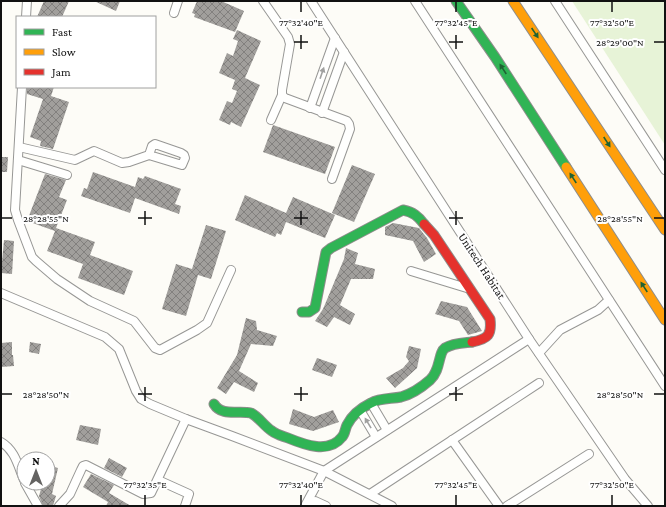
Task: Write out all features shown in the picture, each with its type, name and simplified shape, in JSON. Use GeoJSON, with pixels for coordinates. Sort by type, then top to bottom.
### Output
{"type":"FeatureCollection","features":[{"type":"Feature","properties":{"kind":"street"},"geometry":{"type":"LineString","coordinates":[[26,16],[27,1]]}},
{"type":"Feature","properties":{"kind":"street"},"geometry":{"type":"LineString","coordinates":[[174,13],[178,1]]}},
{"type":"Feature","properties":{"kind":"street"},"geometry":{"type":"LineString","coordinates":[[263,1],[288,37],[290,44],[282,95],[271,120]]}},
{"type":"Feature","properties":{"kind":"street","name":"Unitech Habitat"},"geometry":{"type":"LineString","coordinates":[[311,1],[529,339],[625,479],[648,506]]}},
{"type":"Feature","properties":{"kind":"street"},"geometry":{"type":"LineString","coordinates":[[415,1],[665,386]]}},
{"type":"Feature","properties":{"kind":"street"},"geometry":{"type":"LineString","coordinates":[[456,1],[495,57],[665,320]]}},
{"type":"Feature","properties":{"kind":"street"},"geometry":{"type":"LineString","coordinates":[[513,1],[665,230]]}},
{"type":"Feature","properties":{"kind":"street"},"geometry":{"type":"LineString","coordinates":[[554,1],[665,170]]}},
{"type":"Feature","properties":{"kind":"street"},"geometry":{"type":"LineString","coordinates":[[310,108],[335,38]]}},
{"type":"Feature","properties":{"kind":"street"},"geometry":{"type":"LineString","coordinates":[[322,113],[344,52]]}},
{"type":"Feature","properties":{"kind":"street"},"geometry":{"type":"LineString","coordinates":[[22,88],[15,210],[32,257],[36,261],[58,279],[90,301],[134,322],[157,350],[162,349],[207,323],[231,270]]}},
{"type":"Feature","properties":{"kind":"street"},"geometry":{"type":"LineString","coordinates":[[282,95],[285,98],[322,113],[347,121],[349,124],[350,129],[332,179]]}},
{"type":"Feature","properties":{"kind":"street"},"geometry":{"type":"LineString","coordinates":[[19,146],[75,160],[94,151],[122,163],[149,155]]}},
{"type":"Feature","properties":{"kind":"street"},"geometry":{"type":"LineString","coordinates":[[18,160],[67,175]]}},
{"type":"Feature","properties":{"kind":"street"},"geometry":{"type":"LineString","coordinates":[[214,404],[219,410],[224,412],[250,413],[255,415],[274,433],[308,446],[316,447],[329,445],[337,442],[343,435],[353,414],[371,404],[409,394],[437,374],[442,352],[445,348],[487,338],[491,334],[492,326],[490,319],[434,235],[418,216],[403,210],[330,248],[326,252],[315,308],[309,312],[302,312]]}},
{"type":"Feature","properties":{"kind":"street"},"geometry":{"type":"LineString","coordinates":[[411,271],[470,289]]}},
{"type":"Feature","properties":{"kind":"street"},"geometry":{"type":"LineString","coordinates":[[1,293],[105,337],[119,349],[136,391],[141,399],[150,404],[324,471],[392,506]]}},
{"type":"Feature","properties":{"kind":"street"},"geometry":{"type":"LineString","coordinates":[[539,353],[560,330],[598,310],[608,300]]}},
{"type":"Feature","properties":{"kind":"street"},"geometry":{"type":"LineString","coordinates":[[305,506],[324,471],[529,339]]}},
{"type":"Feature","properties":{"kind":"street"},"geometry":{"type":"LineString","coordinates":[[370,494],[538,383]]}},
{"type":"Feature","properties":{"kind":"street"},"geometry":{"type":"LineString","coordinates":[[371,404],[387,430]]}},
{"type":"Feature","properties":{"kind":"street"},"geometry":{"type":"LineString","coordinates":[[360,410],[376,437]]}},
{"type":"Feature","properties":{"kind":"street"},"geometry":{"type":"LineString","coordinates":[[59,506],[70,494],[83,466],[86,465],[143,494],[151,494],[186,419]]}},
{"type":"Feature","properties":{"kind":"street"},"geometry":{"type":"LineString","coordinates":[[452,440],[499,506]]}},
{"type":"Feature","properties":{"kind":"street"},"geometry":{"type":"LineString","coordinates":[[1,442],[9,448],[16,461]]}},
{"type":"Feature","properties":{"kind":"street"},"geometry":{"type":"LineString","coordinates":[[506,506],[589,454]]}},
{"type":"Feature","properties":{"kind":"street"},"geometry":{"type":"LineString","coordinates":[[158,480],[189,494],[185,506]]}},
{"type":"Feature","properties":{"kind":"street"},"geometry":{"type":"LineString","coordinates":[[30,491],[38,506]]}},
{"type":"Feature","properties":{"kind":"street"},"geometry":{"type":"LineString","coordinates":[[312,506],[315,501],[326,506]]}},
{"type":"Feature","properties":{"kind":"green space"},"geometry":{"type":"Polygon","coordinates":[[[572,1],[665,1],[665,145],[572,1]]]}},
{"type":"Feature","properties":{"kind":"building"},"geometry":{"type":"Polygon","coordinates":[[[44,1],[69,1],[62,16],[37,16],[44,1]]]}},
{"type":"Feature","properties":{"kind":"building"},"geometry":{"type":"Polygon","coordinates":[[[94,1],[120,1],[116,11],[94,1]]]}},
{"type":"Feature","properties":{"kind":"building"},"geometry":{"type":"Polygon","coordinates":[[[197,1],[221,1],[244,11],[235,32],[194,17],[195,14],[192,13],[197,1]]]}},
{"type":"Feature","properties":{"kind":"building"},"geometry":{"type":"Polygon","coordinates":[[[237,30],[261,41],[245,78],[260,85],[241,127],[231,122],[230,125],[219,120],[227,101],[232,103],[237,91],[232,89],[235,80],[219,73],[227,53],[233,56],[238,41],[233,39],[237,30]]]}},
{"type":"Feature","properties":{"kind":"building"},"geometry":{"type":"Polygon","coordinates":[[[27,88],[54,88],[51,96],[69,102],[53,149],[40,146],[41,141],[30,137],[43,99],[27,94],[27,88]]]}},
{"type":"Feature","properties":{"kind":"building"},"geometry":{"type":"Polygon","coordinates":[[[273,125],[335,147],[325,174],[263,152],[273,125]]]}},
{"type":"Feature","properties":{"kind":"building"},"geometry":{"type":"Polygon","coordinates":[[[1,157],[8,157],[7,172],[1,172],[1,157]]]}},
{"type":"Feature","properties":{"kind":"building"},"geometry":{"type":"Polygon","coordinates":[[[352,165],[375,174],[354,222],[332,213],[352,165]]]}},
{"type":"Feature","properties":{"kind":"building"},"geometry":{"type":"Polygon","coordinates":[[[93,172],[135,187],[138,177],[143,179],[145,176],[181,189],[175,204],[181,206],[179,214],[135,198],[130,213],[81,196],[84,188],[87,189],[93,172]]]}},
{"type":"Feature","properties":{"kind":"building"},"geometry":{"type":"Polygon","coordinates":[[[45,174],[66,180],[59,197],[67,200],[56,228],[95,242],[90,255],[133,271],[124,295],[78,278],[83,264],[47,251],[55,231],[27,221],[45,174]]]}},
{"type":"Feature","properties":{"kind":"building"},"geometry":{"type":"Polygon","coordinates":[[[245,195],[286,213],[293,197],[335,215],[325,238],[286,222],[281,235],[277,233],[275,237],[235,220],[245,195]]]}},
{"type":"Feature","properties":{"kind":"building"},"geometry":{"type":"Polygon","coordinates":[[[393,223],[419,228],[427,238],[436,254],[424,262],[413,241],[385,235],[385,227],[393,223]]]}},
{"type":"Feature","properties":{"kind":"building"},"geometry":{"type":"Polygon","coordinates":[[[206,225],[226,231],[211,279],[198,275],[186,316],[162,309],[176,264],[192,269],[206,225]]]}},
{"type":"Feature","properties":{"kind":"building"},"geometry":{"type":"Polygon","coordinates":[[[4,240],[14,241],[12,274],[1,273],[4,240]]]}},
{"type":"Feature","properties":{"kind":"building"},"geometry":{"type":"Polygon","coordinates":[[[346,248],[358,253],[355,264],[375,269],[373,279],[351,279],[340,305],[355,314],[350,325],[334,317],[327,327],[315,321],[323,309],[344,259],[346,248]]]}},
{"type":"Feature","properties":{"kind":"building"},"geometry":{"type":"Polygon","coordinates":[[[441,301],[467,307],[482,331],[468,335],[459,321],[435,314],[441,301]]]}},
{"type":"Feature","properties":{"kind":"building"},"geometry":{"type":"Polygon","coordinates":[[[246,318],[256,321],[257,330],[277,336],[273,346],[251,344],[239,371],[258,383],[254,392],[234,382],[226,394],[217,388],[237,355],[246,318]]]}},
{"type":"Feature","properties":{"kind":"building"},"geometry":{"type":"Polygon","coordinates":[[[12,342],[14,366],[1,367],[1,343],[12,342]]]}},
{"type":"Feature","properties":{"kind":"building"},"geometry":{"type":"Polygon","coordinates":[[[30,342],[41,344],[39,354],[29,352],[30,342]]]}},
{"type":"Feature","properties":{"kind":"building"},"geometry":{"type":"Polygon","coordinates":[[[409,346],[421,349],[417,368],[395,388],[386,378],[403,368],[409,361],[406,357],[409,346]]]}},
{"type":"Feature","properties":{"kind":"building"},"geometry":{"type":"Polygon","coordinates":[[[317,358],[337,365],[332,377],[312,370],[317,358]]]}},
{"type":"Feature","properties":{"kind":"building"},"geometry":{"type":"Polygon","coordinates":[[[293,409],[314,417],[333,410],[339,422],[313,431],[289,424],[293,409]]]}},
{"type":"Feature","properties":{"kind":"building"},"geometry":{"type":"Polygon","coordinates":[[[80,425],[101,429],[98,445],[76,440],[80,425]]]}},
{"type":"Feature","properties":{"kind":"building"},"geometry":{"type":"Polygon","coordinates":[[[109,458],[127,468],[122,477],[104,468],[109,458]]]}},
{"type":"Feature","properties":{"kind":"building"},"geometry":{"type":"Polygon","coordinates":[[[91,474],[114,485],[109,493],[131,506],[106,506],[108,502],[83,487],[91,474]]]}},
{"type":"Feature","properties":{"kind":"building"},"geometry":{"type":"Polygon","coordinates":[[[40,491],[53,491],[52,494],[56,496],[53,506],[43,506],[39,496],[40,491]]]}},
{"type":"Feature","properties":{"kind":"traffic: fast"},"geometry":{"type":"LineString","coordinates":[[456,1],[495,57],[566,167]]}},
{"type":"Feature","properties":{"kind":"traffic: fast"},"geometry":{"type":"LineString","coordinates":[[302,312],[309,312],[315,308],[326,252],[331,248],[403,210],[415,215],[424,224]]}},
{"type":"Feature","properties":{"kind":"traffic: fast"},"geometry":{"type":"LineString","coordinates":[[214,404],[217,408],[226,412],[251,413],[266,427],[280,435],[309,445],[324,447],[337,442],[344,434],[349,421],[367,405],[382,399],[401,397],[417,390],[427,383],[434,376],[441,354],[445,348],[455,344],[472,342]]}},
{"type":"Feature","properties":{"kind":"traffic: slow"},"geometry":{"type":"LineString","coordinates":[[513,1],[665,230]]}},
{"type":"Feature","properties":{"kind":"traffic: slow"},"geometry":{"type":"LineString","coordinates":[[566,167],[665,320]]}},
{"type":"Feature","properties":{"kind":"traffic: jam"},"geometry":{"type":"LineString","coordinates":[[424,224],[434,235],[490,319],[490,329],[488,335],[485,338],[472,342]]}}]}
